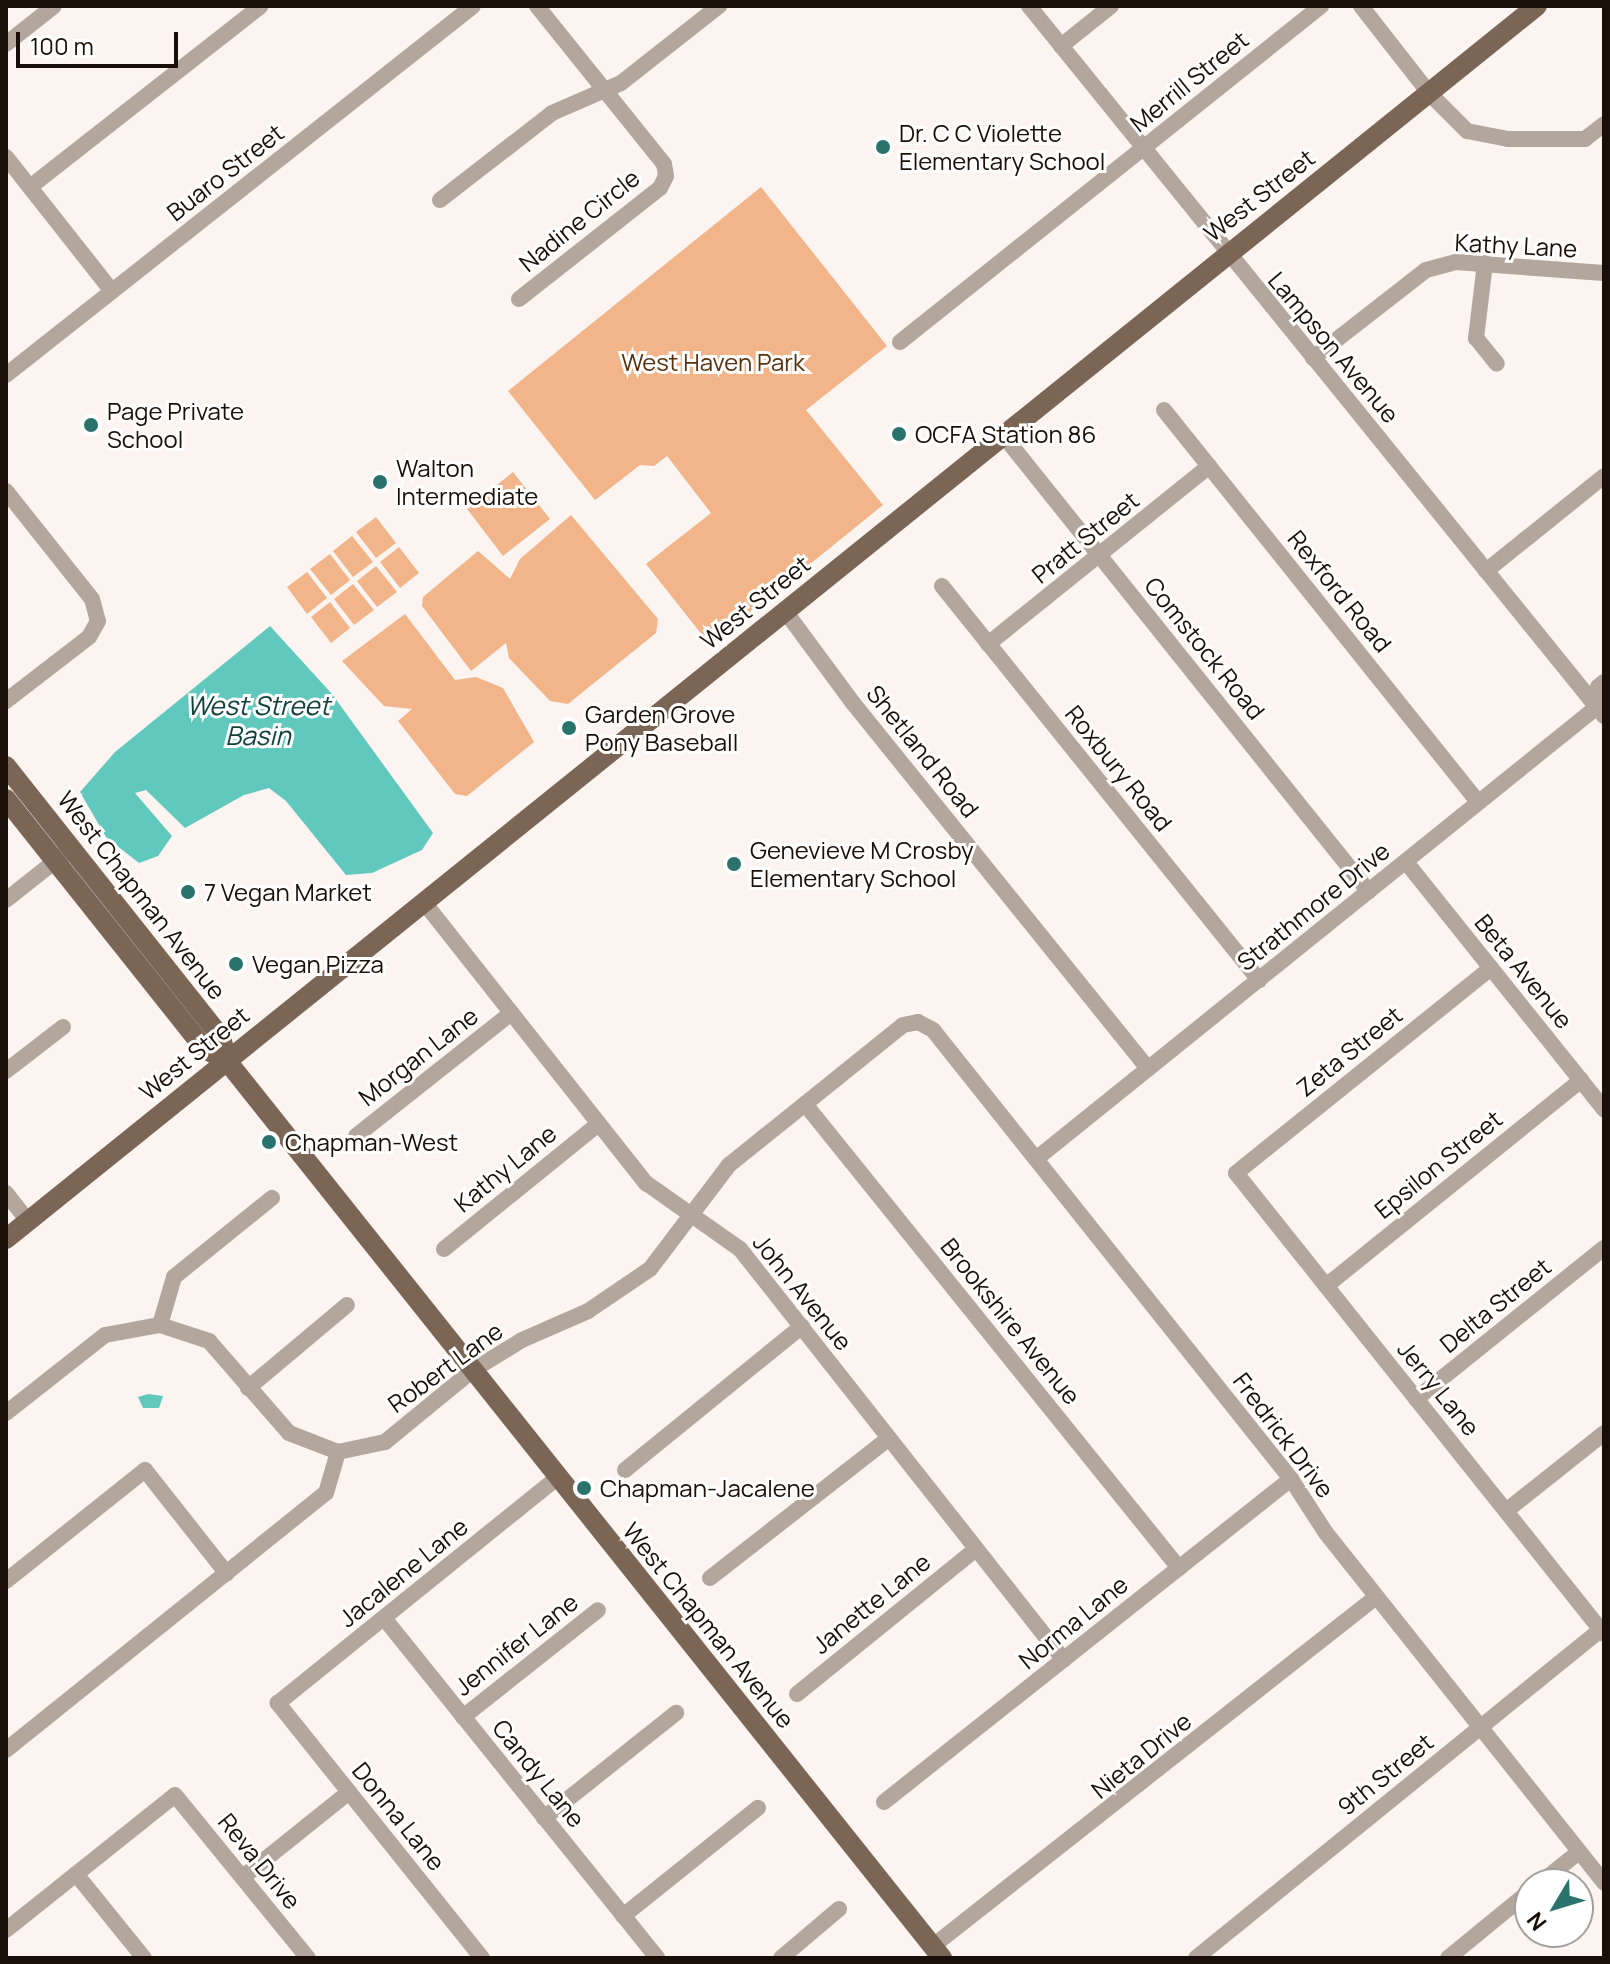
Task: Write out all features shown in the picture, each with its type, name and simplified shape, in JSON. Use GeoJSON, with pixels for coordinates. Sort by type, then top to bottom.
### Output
{"type":"FeatureCollection","features":[{"type":"Feature","properties":{"kind":"main road","name":"West Street"},"geometry":{"type":"LineString","coordinates":[[6,1239],[1537,6]]}},
{"type":"Feature","properties":{"kind":"main road","name":"West Chapman Avenue"},"geometry":{"type":"LineString","coordinates":[[6,766],[63,855]]}},
{"type":"Feature","properties":{"kind":"main road","name":"West Chapman Avenue"},"geometry":{"type":"LineString","coordinates":[[6,799],[63,855],[221,1037],[227,1061],[938,1952]]}},
{"type":"Feature","properties":{"kind":"street"},"geometry":{"type":"LineString","coordinates":[[6,44],[54,6]]}},
{"type":"Feature","properties":{"kind":"street"},"geometry":{"type":"LineString","coordinates":[[30,187],[261,6]]}},
{"type":"Feature","properties":{"kind":"street","name":"Buaro Street"},"geometry":{"type":"LineString","coordinates":[[6,375],[473,6]]}},
{"type":"Feature","properties":{"kind":"street"},"geometry":{"type":"LineString","coordinates":[[537,6],[606,91]]}},
{"type":"Feature","properties":{"kind":"street"},"geometry":{"type":"LineString","coordinates":[[440,200],[552,113],[606,91],[719,6]]}},
{"type":"Feature","properties":{"kind":"street","name":"Lampson Avenue"},"geometry":{"type":"LineString","coordinates":[[1029,6],[1226,254],[1600,712]]}},
{"type":"Feature","properties":{"kind":"street"},"geometry":{"type":"LineString","coordinates":[[1061,46],[1111,6]]}},
{"type":"Feature","properties":{"kind":"street","name":"Merrill Street"},"geometry":{"type":"LineString","coordinates":[[900,342],[1321,6]]}},
{"type":"Feature","properties":{"kind":"street"},"geometry":{"type":"LineString","coordinates":[[1361,6],[1429,93],[1467,131],[1508,139],[1585,139],[1604,124]]}},
{"type":"Feature","properties":{"kind":"street","name":"Nadine Circle"},"geometry":{"type":"LineString","coordinates":[[519,299],[660,188],[666,176],[664,164],[606,91]]}},
{"type":"Feature","properties":{"kind":"street"},"geometry":{"type":"LineString","coordinates":[[6,157],[112,291]]}},
{"type":"Feature","properties":{"kind":"street","name":"Kathy Lane"},"geometry":{"type":"LineString","coordinates":[[1313,358],[1426,270],[1456,262],[1604,273]]}},
{"type":"Feature","properties":{"kind":"street"},"geometry":{"type":"LineString","coordinates":[[1485,263],[1476,338],[1497,364]]}},
{"type":"Feature","properties":{"kind":"street","name":"Rexford Road"},"geometry":{"type":"LineString","coordinates":[[1164,410],[1478,802]]}},
{"type":"Feature","properties":{"kind":"street","name":"Comstock Road"},"geometry":{"type":"LineString","coordinates":[[1003,435],[1369,892]]}},
{"type":"Feature","properties":{"kind":"street","name":"Pratt Street"},"geometry":{"type":"LineString","coordinates":[[988,644],[1101,557],[1209,466]]}},
{"type":"Feature","properties":{"kind":"street"},"geometry":{"type":"LineString","coordinates":[[1486,571],[1604,476]]}},
{"type":"Feature","properties":{"kind":"street"},"geometry":{"type":"LineString","coordinates":[[6,491],[92,599],[97,614],[89,637],[6,701]]}},
{"type":"Feature","properties":{"kind":"street","name":"Roxbury Road"},"geometry":{"type":"LineString","coordinates":[[942,586],[1259,980]]}},
{"type":"Feature","properties":{"kind":"street","name":"Shetland Road"},"geometry":{"type":"LineString","coordinates":[[785,611],[853,703],[1148,1069]]}},
{"type":"Feature","properties":{"kind":"street"},"geometry":{"type":"LineString","coordinates":[[1600,712],[1598,687],[1604,682]]}},
{"type":"Feature","properties":{"kind":"street","name":"Strathmore Drive"},"geometry":{"type":"LineString","coordinates":[[1036,1159],[1478,802],[1600,712]]}},
{"type":"Feature","properties":{"kind":"street"},"geometry":{"type":"LineString","coordinates":[[6,900],[63,855]]}},
{"type":"Feature","properties":{"kind":"street","name":"Beta Avenue"},"geometry":{"type":"LineString","coordinates":[[1406,862],[1604,1109]]}},
{"type":"Feature","properties":{"kind":"street","name":"John Avenue"},"geometry":{"type":"LineString","coordinates":[[423,901],[597,1125],[646,1183],[740,1249],[1064,1660]]}},
{"type":"Feature","properties":{"kind":"street","name":"Zeta Street"},"geometry":{"type":"LineString","coordinates":[[1236,1173],[1491,968]]}},
{"type":"Feature","properties":{"kind":"street","name":"Morgan Lane"},"geometry":{"type":"LineString","coordinates":[[356,1136],[510,1014]]}},
{"type":"Feature","properties":{"kind":"street","name":"Robert Lane"},"geometry":{"type":"LineString","coordinates":[[338,1452],[385,1442],[473,1370],[522,1340],[588,1311],[650,1269],[729,1165],[903,1025],[918,1022]]}},
{"type":"Feature","properties":{"kind":"street","name":"Fredrick Drive"},"geometry":{"type":"LineString","coordinates":[[918,1022],[933,1030],[1291,1479],[1376,1597],[1604,1883]]}},
{"type":"Feature","properties":{"kind":"street"},"geometry":{"type":"LineString","coordinates":[[6,1071],[63,1027]]}},
{"type":"Feature","properties":{"kind":"street","name":"Epsilon Street"},"geometry":{"type":"LineString","coordinates":[[1326,1286],[1581,1080]]}},
{"type":"Feature","properties":{"kind":"street","name":"Brookshire Avenue"},"geometry":{"type":"LineString","coordinates":[[805,1104],[1179,1568]]}},
{"type":"Feature","properties":{"kind":"street","name":"Kathy Lane"},"geometry":{"type":"LineString","coordinates":[[444,1249],[597,1125]]}},
{"type":"Feature","properties":{"kind":"street","name":"Jerry Lane"},"geometry":{"type":"LineString","coordinates":[[1236,1173],[1603,1630]]}},
{"type":"Feature","properties":{"kind":"street"},"geometry":{"type":"LineString","coordinates":[[6,1193],[28,1221]]}},
{"type":"Feature","properties":{"kind":"street"},"geometry":{"type":"LineString","coordinates":[[160,1325],[174,1277],[272,1198]]}},
{"type":"Feature","properties":{"kind":"street","name":"Delta Street"},"geometry":{"type":"LineString","coordinates":[[1416,1399],[1604,1248]]}},
{"type":"Feature","properties":{"kind":"street"},"geometry":{"type":"LineString","coordinates":[[248,1388],[347,1305]]}},
{"type":"Feature","properties":{"kind":"street"},"geometry":{"type":"LineString","coordinates":[[6,1413],[105,1335],[160,1325],[209,1341],[289,1433],[338,1452],[326,1493],[6,1750]]}},
{"type":"Feature","properties":{"kind":"street"},"geometry":{"type":"LineString","coordinates":[[625,1470],[802,1326]]}},
{"type":"Feature","properties":{"kind":"street"},"geometry":{"type":"LineString","coordinates":[[1506,1511],[1604,1433]]}},
{"type":"Feature","properties":{"kind":"street"},"geometry":{"type":"LineString","coordinates":[[710,1578],[888,1439]]}},
{"type":"Feature","properties":{"kind":"street"},"geometry":{"type":"LineString","coordinates":[[6,1581],[145,1470],[227,1574]]}},
{"type":"Feature","properties":{"kind":"street","name":"Jacalene Lane"},"geometry":{"type":"LineString","coordinates":[[278,1703],[558,1477]]}},
{"type":"Feature","properties":{"kind":"street","name":"Norma Lane"},"geometry":{"type":"LineString","coordinates":[[884,1802],[1291,1479]]}},
{"type":"Feature","properties":{"kind":"street","name":"Janette Lane"},"geometry":{"type":"LineString","coordinates":[[797,1694],[975,1550]]}},
{"type":"Feature","properties":{"kind":"street","name":"Nieta Drive"},"geometry":{"type":"LineString","coordinates":[[938,1952],[1376,1597]]}},
{"type":"Feature","properties":{"kind":"street","name":"Jennifer Lane"},"geometry":{"type":"LineString","coordinates":[[463,1717],[598,1610]]}},
{"type":"Feature","properties":{"kind":"street","name":"Candy Lane"},"geometry":{"type":"LineString","coordinates":[[384,1618],[657,1958]]}},
{"type":"Feature","properties":{"kind":"street","name":"9th Street"},"geometry":{"type":"LineString","coordinates":[[1196,1958],[1603,1630]]}},
{"type":"Feature","properties":{"kind":"street","name":"Donna Lane"},"geometry":{"type":"LineString","coordinates":[[278,1703],[482,1958]]}},
{"type":"Feature","properties":{"kind":"street"},"geometry":{"type":"LineString","coordinates":[[544,1818],[676,1713]]}},
{"type":"Feature","properties":{"kind":"street"},"geometry":{"type":"LineString","coordinates":[[243,1877],[349,1792]]}},
{"type":"Feature","properties":{"kind":"street","name":"Reva Drive"},"geometry":{"type":"LineString","coordinates":[[76,1874],[175,1795],[308,1958]]}},
{"type":"Feature","properties":{"kind":"street"},"geometry":{"type":"LineString","coordinates":[[623,1916],[758,1808]]}},
{"type":"Feature","properties":{"kind":"street"},"geometry":{"type":"LineString","coordinates":[[1559,1868],[1579,1852]]}},
{"type":"Feature","properties":{"kind":"street"},"geometry":{"type":"LineString","coordinates":[[6,1930],[76,1874],[144,1958]]}},
{"type":"Feature","properties":{"kind":"street"},"geometry":{"type":"LineString","coordinates":[[1448,1958],[1514,1904]]}},
{"type":"Feature","properties":{"kind":"street"},"geometry":{"type":"LineString","coordinates":[[781,1958],[839,1909]]}},
{"type":"Feature","properties":{"kind":"green space","name":"West Haven Park"},"geometry":{"type":"Polygon","coordinates":[[[761,187],[887,346],[806,410],[883,505],[710,645],[646,564],[711,513],[667,456],[654,466],[640,465],[595,500],[508,391],[761,187]]]}},
{"type":"Feature","properties":{"kind":"green space"},"geometry":{"type":"Polygon","coordinates":[[[513,472],[550,519],[503,556],[467,509],[513,472]]]}},
{"type":"Feature","properties":{"kind":"green space"},"geometry":{"type":"Polygon","coordinates":[[[571,515],[658,619],[656,633],[568,704],[550,701],[509,658],[506,643],[471,671],[422,606],[423,597],[478,551],[510,579],[520,559],[571,515]]]}},
{"type":"Feature","properties":{"kind":"green space"},"geometry":{"type":"Polygon","coordinates":[[[376,517],[396,543],[376,558],[356,532],[376,517]]]}},
{"type":"Feature","properties":{"kind":"green space"},"geometry":{"type":"Polygon","coordinates":[[[352,536],[373,562],[353,577],[333,551],[352,536]]]}},
{"type":"Feature","properties":{"kind":"green space"},"geometry":{"type":"Polygon","coordinates":[[[399,547],[419,573],[400,588],[380,562],[399,547]]]}},
{"type":"Feature","properties":{"kind":"green space"},"geometry":{"type":"Polygon","coordinates":[[[330,554],[350,580],[331,595],[310,569],[330,554]]]}},
{"type":"Feature","properties":{"kind":"green space"},"geometry":{"type":"Polygon","coordinates":[[[376,566],[397,592],[377,607],[357,581],[376,566]]]}},
{"type":"Feature","properties":{"kind":"green space"},"geometry":{"type":"Polygon","coordinates":[[[307,572],[327,598],[307,614],[287,587],[307,572]]]}},
{"type":"Feature","properties":{"kind":"green space"},"geometry":{"type":"Polygon","coordinates":[[[353,584],[374,610],[354,625],[334,599],[353,584]]]}},
{"type":"Feature","properties":{"kind":"green space"},"geometry":{"type":"Polygon","coordinates":[[[330,602],[350,628],[331,643],[311,617],[330,602]]]}},
{"type":"Feature","properties":{"kind":"green space"},"geometry":{"type":"Polygon","coordinates":[[[405,614],[455,680],[476,677],[503,688],[534,742],[467,796],[455,794],[398,721],[412,709],[384,706],[342,661],[405,614]]]}},
{"type":"Feature","properties":{"kind":"water","name":"West Street Basin"},"geometry":{"type":"Polygon","coordinates":[[[270,626],[332,694],[433,833],[422,850],[372,873],[346,875],[286,801],[269,788],[244,795],[185,828],[146,790],[135,793],[172,836],[158,856],[139,863],[106,837],[80,792],[115,752],[270,626]]]}},
{"type":"Feature","properties":{"kind":"water"},"geometry":{"type":"Polygon","coordinates":[[[148,1394],[163,1396],[159,1408],[143,1408],[138,1397],[148,1394]]]}},
{"type":"Feature","properties":{"kind":"place","name":"Dr. C C Violette Elementary School"},"geometry":{"type":"Point","coordinates":[883,147]}},
{"type":"Feature","properties":{"kind":"place","name":"Page Private School"},"geometry":{"type":"Point","coordinates":[91,425]}},
{"type":"Feature","properties":{"kind":"place","name":"OCFA Station 86"},"geometry":{"type":"Point","coordinates":[899,434]}},
{"type":"Feature","properties":{"kind":"place","name":"Walton Intermediate"},"geometry":{"type":"Point","coordinates":[380,482]}},
{"type":"Feature","properties":{"kind":"place","name":"Garden Grove Pony Baseball"},"geometry":{"type":"Point","coordinates":[569,728]}},
{"type":"Feature","properties":{"kind":"place","name":"Genevieve M Crosby Elementary School"},"geometry":{"type":"Point","coordinates":[734,864]}},
{"type":"Feature","properties":{"kind":"place","name":"7 Vegan Market"},"geometry":{"type":"Point","coordinates":[188,892]}},
{"type":"Feature","properties":{"kind":"place","name":"Vegan Pizza"},"geometry":{"type":"Point","coordinates":[236,964]}},
{"type":"Feature","properties":{"kind":"place","name":"Chapman-West"},"geometry":{"type":"Point","coordinates":[269,1142]}},
{"type":"Feature","properties":{"kind":"place","name":"Chapman-Jacalene"},"geometry":{"type":"Point","coordinates":[584,1488]}}]}
